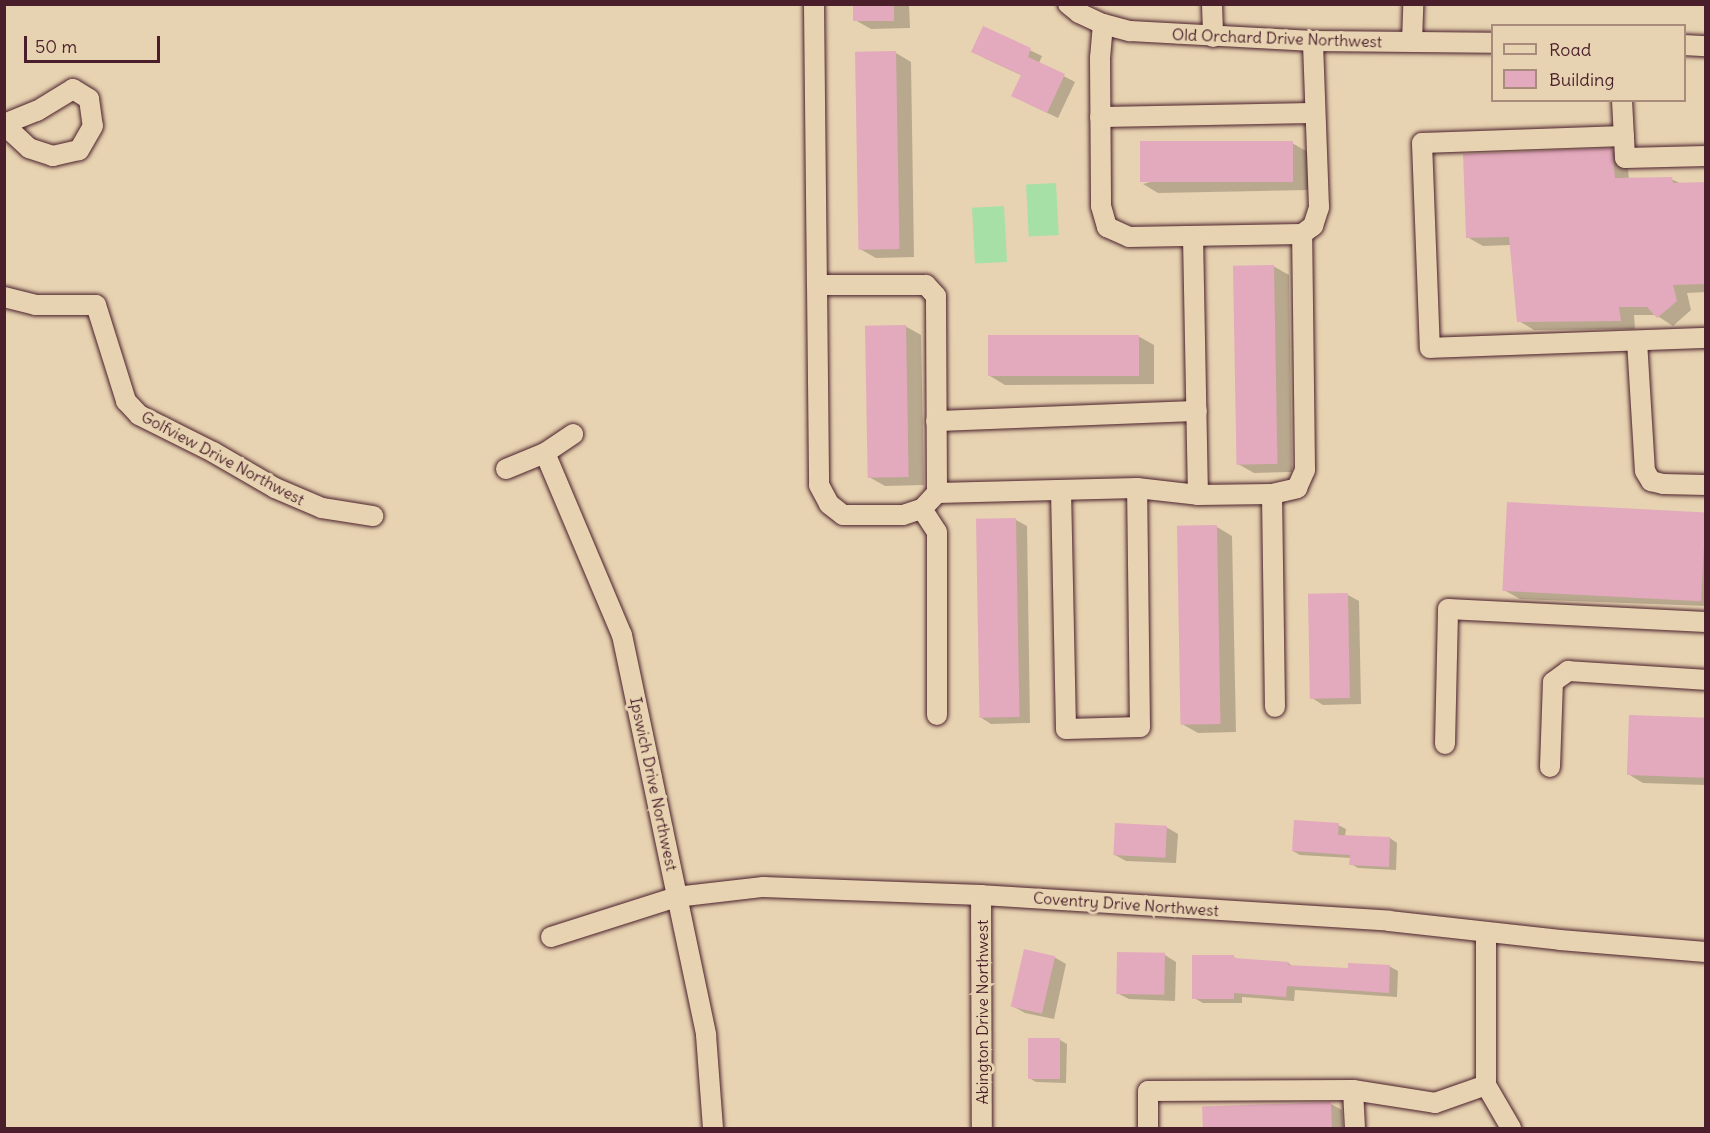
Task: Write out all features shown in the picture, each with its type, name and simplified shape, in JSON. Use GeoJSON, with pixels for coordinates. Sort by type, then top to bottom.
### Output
{"type":"FeatureCollection","features":[{"type":"Feature","properties":{"kind":"street"},"geometry":{"type":"LineString","coordinates":[[814,4],[819,485],[829,504],[843,515],[903,515],[922,509],[937,493],[936,296],[926,285],[817,285]]}},
{"type":"Feature","properties":{"kind":"street","name":"Old Orchard Drive Northwest"},"geometry":{"type":"LineString","coordinates":[[1068,4],[1103,24],[1130,31],[1312,41],[1491,43]]}},
{"type":"Feature","properties":{"kind":"street"},"geometry":{"type":"LineString","coordinates":[[1212,4],[1213,37]]}},
{"type":"Feature","properties":{"kind":"street"},"geometry":{"type":"LineString","coordinates":[[1412,42],[1413,4]]}},
{"type":"Feature","properties":{"kind":"street"},"geometry":{"type":"LineString","coordinates":[[1103,24],[1100,58],[1101,206],[1107,227],[1129,237],[1302,234],[1313,226],[1318,207],[1312,41]]}},
{"type":"Feature","properties":{"kind":"street"},"geometry":{"type":"LineString","coordinates":[[1686,45],[1706,46]]}},
{"type":"Feature","properties":{"kind":"street"},"geometry":{"type":"LineString","coordinates":[[1622,102],[1625,158],[1706,156]]}},
{"type":"Feature","properties":{"kind":"street"},"geometry":{"type":"LineString","coordinates":[[1100,117],[1315,113]]}},
{"type":"Feature","properties":{"kind":"street"},"geometry":{"type":"LineString","coordinates":[[1624,136],[1422,143],[1430,348],[1706,338]]}},
{"type":"Feature","properties":{"kind":"street"},"geometry":{"type":"LineString","coordinates":[[937,493],[1137,488],[1198,495],[1272,494],[1297,488],[1305,470],[1302,234]]}},
{"type":"Feature","properties":{"kind":"street"},"geometry":{"type":"LineString","coordinates":[[1194,236],[1198,495]]}},
{"type":"Feature","properties":{"kind":"street","name":"Golfview Drive Northwest"},"geometry":{"type":"LineString","coordinates":[[4,297],[35,305],[96,305],[126,401],[139,415],[285,492],[322,508],[373,516]]}},
{"type":"Feature","properties":{"kind":"street"},"geometry":{"type":"LineString","coordinates":[[1637,340],[1645,471],[1650,481],[1662,484],[1706,485]]}},
{"type":"Feature","properties":{"kind":"street"},"geometry":{"type":"LineString","coordinates":[[936,421],[1197,411]]}},
{"type":"Feature","properties":{"kind":"street"},"geometry":{"type":"LineString","coordinates":[[506,469],[545,453],[573,434]]}},
{"type":"Feature","properties":{"kind":"street","name":"Ipswich Drive Northwest"},"geometry":{"type":"LineString","coordinates":[[545,453],[622,635],[706,1035],[713,1128]]}},
{"type":"Feature","properties":{"kind":"street"},"geometry":{"type":"LineString","coordinates":[[1061,490],[1066,729],[1140,727],[1137,488]]}},
{"type":"Feature","properties":{"kind":"street"},"geometry":{"type":"LineString","coordinates":[[1272,494],[1275,707]]}},
{"type":"Feature","properties":{"kind":"street"},"geometry":{"type":"LineString","coordinates":[[922,509],[937,532],[937,715]]}},
{"type":"Feature","properties":{"kind":"street"},"geometry":{"type":"LineString","coordinates":[[1445,744],[1448,609],[1706,622]]}},
{"type":"Feature","properties":{"kind":"street"},"geometry":{"type":"LineString","coordinates":[[1550,767],[1553,682],[1568,671],[1706,680]]}},
{"type":"Feature","properties":{"kind":"street","name":"Coventry Drive Northwest"},"geometry":{"type":"LineString","coordinates":[[551,937],[676,897],[763,888],[981,895],[1389,921],[1706,952]]}},
{"type":"Feature","properties":{"kind":"street","name":"Abington Drive Northwest"},"geometry":{"type":"LineString","coordinates":[[981,895],[982,1128]]}},
{"type":"Feature","properties":{"kind":"street"},"geometry":{"type":"LineString","coordinates":[[1486,932],[1486,1085],[1511,1128]]}},
{"type":"Feature","properties":{"kind":"street"},"geometry":{"type":"LineString","coordinates":[[1149,1128],[1148,1091],[1353,1090],[1435,1103],[1486,1085]]}},
{"type":"Feature","properties":{"kind":"street"},"geometry":{"type":"LineString","coordinates":[[1353,1090],[1355,1128]]}},
{"type":"Feature","properties":{"kind":"green space"},"geometry":{"type":"Polygon","coordinates":[[[1056,183],[1059,235],[1029,236],[1026,185],[1056,183]]]}},
{"type":"Feature","properties":{"kind":"green space"},"geometry":{"type":"Polygon","coordinates":[[[1004,206],[1007,262],[975,264],[972,208],[1004,206]]]}},
{"type":"Feature","properties":{"kind":"building"},"geometry":{"type":"Polygon","coordinates":[[[853,4],[894,4],[894,21],[853,21],[853,4]]]}},
{"type":"Feature","properties":{"kind":"building"},"geometry":{"type":"Polygon","coordinates":[[[983,26],[1031,48],[1028,57],[1065,74],[1047,113],[1011,96],[1021,75],[971,52],[983,26]]]}},
{"type":"Feature","properties":{"kind":"building"},"geometry":{"type":"Polygon","coordinates":[[[896,51],[899,249],[858,250],[855,52],[896,51]]]}},
{"type":"Feature","properties":{"kind":"building"},"geometry":{"type":"Polygon","coordinates":[[[1140,141],[1293,141],[1293,182],[1140,182],[1140,141]]]}},
{"type":"Feature","properties":{"kind":"building"},"geometry":{"type":"Polygon","coordinates":[[[1612,148],[1615,178],[1672,177],[1673,183],[1706,182],[1706,284],[1673,285],[1677,301],[1657,318],[1647,307],[1619,307],[1621,321],[1517,322],[1509,237],[1466,238],[1463,154],[1612,148]]]}},
{"type":"Feature","properties":{"kind":"building"},"geometry":{"type":"Polygon","coordinates":[[[1274,265],[1277,464],[1236,465],[1233,266],[1274,265]]]}},
{"type":"Feature","properties":{"kind":"building"},"geometry":{"type":"Polygon","coordinates":[[[906,325],[909,477],[868,478],[865,326],[906,325]]]}},
{"type":"Feature","properties":{"kind":"building"},"geometry":{"type":"Polygon","coordinates":[[[988,335],[1139,335],[1139,376],[988,376],[988,335]]]}},
{"type":"Feature","properties":{"kind":"building"},"geometry":{"type":"Polygon","coordinates":[[[1507,502],[1706,512],[1701,601],[1502,591],[1507,502]]]}},
{"type":"Feature","properties":{"kind":"building"},"geometry":{"type":"Polygon","coordinates":[[[1016,518],[1019,717],[979,718],[976,519],[1016,518]]]}},
{"type":"Feature","properties":{"kind":"building"},"geometry":{"type":"Polygon","coordinates":[[[1217,525],[1220,724],[1180,725],[1177,526],[1217,525]]]}},
{"type":"Feature","properties":{"kind":"building"},"geometry":{"type":"Polygon","coordinates":[[[1348,593],[1350,698],[1310,699],[1308,594],[1348,593]]]}},
{"type":"Feature","properties":{"kind":"building"},"geometry":{"type":"Polygon","coordinates":[[[1629,715],[1706,718],[1704,778],[1627,775],[1629,715]]]}},
{"type":"Feature","properties":{"kind":"building"},"geometry":{"type":"Polygon","coordinates":[[[1294,820],[1339,823],[1338,835],[1390,837],[1389,867],[1349,865],[1350,855],[1292,851],[1294,820]]]}},
{"type":"Feature","properties":{"kind":"building"},"geometry":{"type":"Polygon","coordinates":[[[1115,823],[1167,826],[1165,858],[1113,855],[1115,823]]]}},
{"type":"Feature","properties":{"kind":"building"},"geometry":{"type":"Polygon","coordinates":[[[1024,949],[1055,956],[1042,1014],[1011,1006],[1024,949]]]}},
{"type":"Feature","properties":{"kind":"building"},"geometry":{"type":"Polygon","coordinates":[[[1117,952],[1165,953],[1164,995],[1116,994],[1117,952]]]}},
{"type":"Feature","properties":{"kind":"building"},"geometry":{"type":"Polygon","coordinates":[[[1192,955],[1234,955],[1234,958],[1289,962],[1288,965],[1348,968],[1348,963],[1390,965],[1389,993],[1287,986],[1286,997],[1234,993],[1234,999],[1192,999],[1192,955]]]}},
{"type":"Feature","properties":{"kind":"building"},"geometry":{"type":"Polygon","coordinates":[[[1028,1038],[1060,1038],[1060,1079],[1028,1079],[1028,1038]]]}},
{"type":"Feature","properties":{"kind":"building"},"geometry":{"type":"Polygon","coordinates":[[[1331,1102],[1332,1128],[1203,1128],[1202,1107],[1331,1102]]]}}]}
